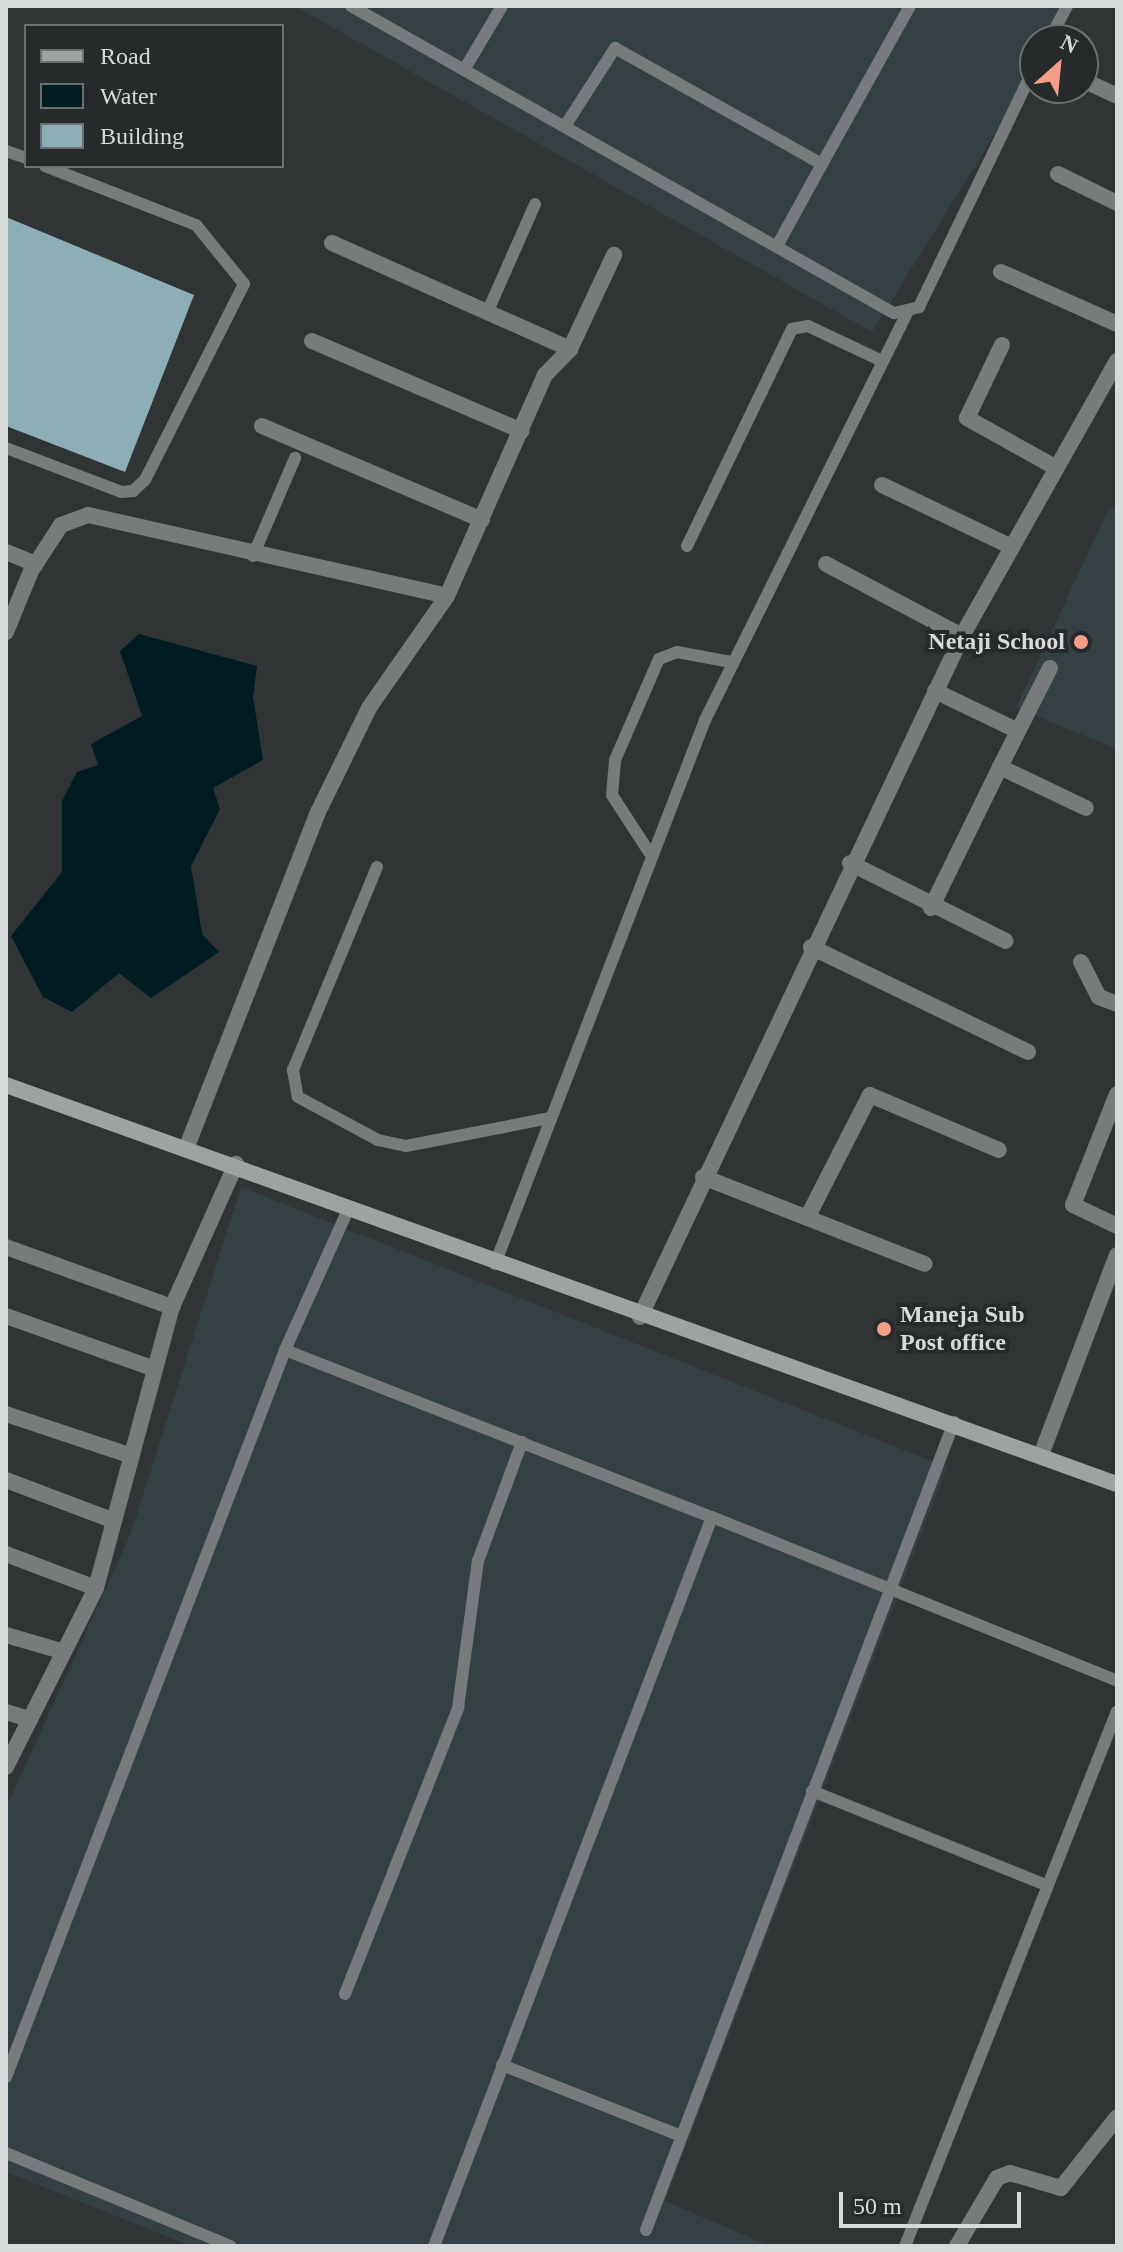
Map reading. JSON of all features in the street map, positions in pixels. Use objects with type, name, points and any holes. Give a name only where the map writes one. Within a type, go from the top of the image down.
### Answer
[{"type":"street","points":[[1058,174],[1117,203]]},
{"type":"street","points":[[332,243],[570,349]]},
{"type":"street","points":[[186,1148],[318,812],[369,708],[447,596],[545,375],[570,349],[614,255]]},
{"type":"street","points":[[1001,272],[1117,324]]},
{"type":"street","points":[[312,341],[522,431]]},
{"type":"street","points":[[1002,345],[967,418],[1053,466]]},
{"type":"street","points":[[640,1317],[850,863],[962,636],[1053,466],[1117,361]]},
{"type":"street","points":[[262,426],[482,520]]},
{"type":"street","points":[[882,485],[1010,546]]},
{"type":"street","points":[[6,632],[36,564],[61,525],[88,515],[253,556],[447,596]]},
{"type":"street","points":[[6,552],[36,564]]},
{"type":"street","points":[[826,564],[962,636]]},
{"type":"street","points":[[931,908],[1050,668]]},
{"type":"street","points":[[935,691],[1018,731]]},
{"type":"street","points":[[1000,767],[1086,808]]},
{"type":"street","points":[[850,863],[931,908],[1006,941]]},
{"type":"street","points":[[811,947],[1028,1052]]},
{"type":"street","points":[[1081,962],[1099,997],[1117,1004]]},
{"type":"street","points":[[8,1090],[236,1164],[348,1210],[640,1317],[954,1422],[1117,1484]]},
{"type":"street","points":[[1117,1094],[1073,1205],[1117,1226]]},
{"type":"street","points":[[807,1218],[870,1095],[999,1150]]},
{"type":"street","points":[[6,1767],[26,1718],[96,1588],[129,1455],[172,1307],[236,1164]]},
{"type":"street","points":[[703,1177],[925,1264]]},
{"type":"street","points":[[6,1247],[172,1307]]},
{"type":"street","points":[[1041,1455],[1117,1255]]},
{"type":"street","points":[[6,1316],[155,1369]]},
{"type":"street","points":[[6,1414],[129,1455]]},
{"type":"street","points":[[6,1480],[112,1520]]},
{"type":"street","points":[[6,1554],[96,1588]]},
{"type":"street","points":[[6,1635],[61,1651]]},
{"type":"street","points":[[6,1712],[26,1718]]},
{"type":"street","points":[[957,2246],[997,2178],[1010,2173],[1061,2188],[1117,2117]]},
{"type":"lane","points":[[351,6],[894,313],[907,313],[919,307],[1019,99]]},
{"type":"lane","points":[[464,70],[502,6]]},
{"type":"lane","points":[[777,246],[910,6]]},
{"type":"lane","points":[[1057,24],[1067,6]]},
{"type":"lane","points":[[565,126],[615,48],[822,164]]},
{"type":"lane","points":[[6,448],[122,492],[133,491],[145,480],[244,284],[196,225],[50,168]]},
{"type":"lane","points":[[487,313],[535,204]]},
{"type":"lane","points":[[495,1264],[649,852],[731,662],[907,313]]},
{"type":"lane","points":[[687,546],[792,329],[808,326],[882,361]]},
{"type":"lane","points":[[253,556],[295,458]]},
{"type":"lane","points":[[649,852],[612,795],[615,760],[659,659],[677,652],[731,662]]},
{"type":"lane","points":[[377,867],[293,1070],[298,1097],[378,1140],[406,1146],[550,1118]]},
{"type":"lane","points":[[6,2077],[285,1350],[348,1210]]},
{"type":"lane","points":[[285,1350],[712,1517],[1117,1681]]},
{"type":"lane","points":[[646,2230],[954,1422]]},
{"type":"lane","points":[[345,1994],[458,1708],[478,1561],[522,1442]]},
{"type":"lane","points":[[434,2246],[712,1517]]},
{"type":"lane","points":[[905,2246],[1117,1711]]},
{"type":"lane","points":[[812,1791],[1048,1886]]},
{"type":"lane","points":[[502,2065],[681,2136]]},
{"type":"lane","points":[[6,2153],[230,2246]]},
{"type":"shaded area","points":[[295,6],[1075,6],[1063,24],[1019,24],[1019,96],[872,332]]},
{"type":"shaded area","name":"Netaji School","points":[[1109,508],[1117,512],[1117,749],[1016,708]]},
{"type":"shaded area","points":[[241,1187],[947,1467],[665,2201],[770,2246],[191,2246],[6,2172],[6,1808],[131,1533]]},
{"type":"water","points":[[139,634],[257,666],[253,697],[263,760],[213,788],[220,809],[191,866],[202,934],[219,952],[151,998],[119,973],[72,1012],[43,997],[11,936],[62,872],[62,801],[77,772],[98,765],[91,744],[142,716],[120,651]]},
{"type":"building","points":[[6,217],[194,295],[125,472],[6,426]]},
{"type":"place","name":"Netaji School","points":[[1081,642]]},
{"type":"place","name":"Maneja Sub Post office","points":[[884,1329]]}]
